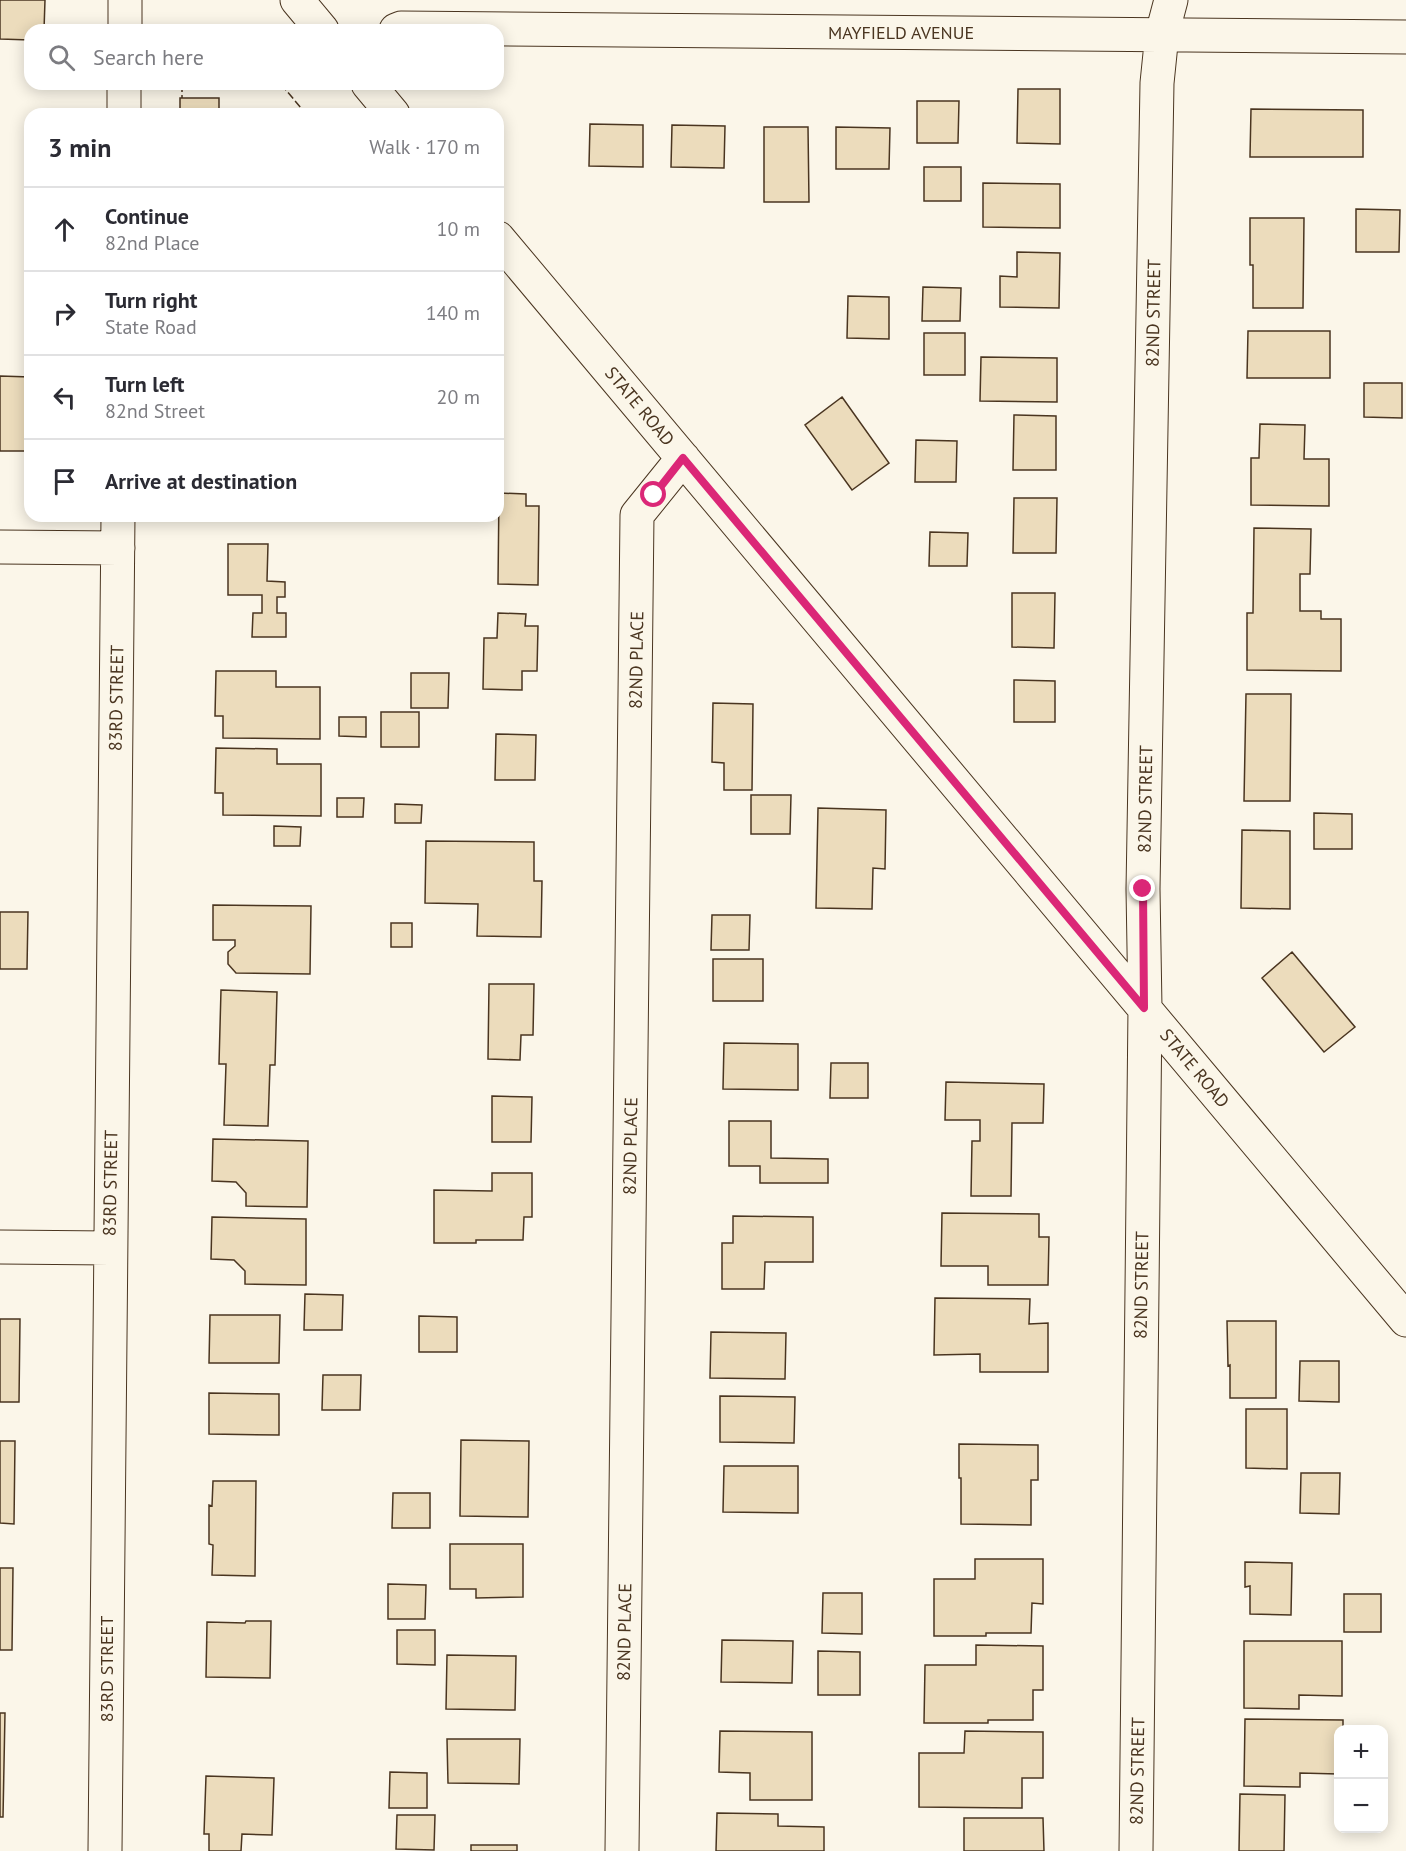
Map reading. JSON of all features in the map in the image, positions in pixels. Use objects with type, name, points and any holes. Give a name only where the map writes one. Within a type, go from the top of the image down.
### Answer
[{"type":"street","points":[[125,0],[125,24]]},
{"type":"street","points":[[297,0],[317,24]]},
{"type":"street","name":"82ND STREET","points":[[1136,1851],[1144,1008],[1143,889],[1156,95],[1162,34],[1171,0]]},
{"type":"street","name":"MAYFIELD AVENUE","points":[[504,29],[1406,37]]},
{"type":"street","points":[[124,90],[124,108]]},
{"type":"street","points":[[373,90],[388,108]]},
{"type":"street","name":"STATE ROAD","points":[[504,245],[1406,1320]]},
{"type":"street","name":"82ND PLACE","points":[[622,1851],[637,515],[683,458]]},
{"type":"street","name":"83RD STREET","points":[[105,1851],[118,522]]},
{"type":"street","points":[[0,547],[118,548]]},
{"type":"street","points":[[0,1247],[110,1248]]},
{"type":"building","points":[[0,0],[45,0],[44,24],[24,24],[24,40],[0,39]]},
{"type":"building","points":[[1018,89],[1060,89],[1060,144],[1017,143]]},
{"type":"building","points":[[180,98],[219,98],[219,108],[180,108]]},
{"type":"building","points":[[917,101],[959,101],[958,143],[917,143]]},
{"type":"building","points":[[1251,109],[1363,110],[1363,157],[1250,157]]},
{"type":"building","points":[[590,124],[643,125],[643,167],[589,166]]},
{"type":"building","points":[[672,125],[725,126],[724,168],[671,167]]},
{"type":"building","points":[[764,127],[808,127],[809,202],[764,202]]},
{"type":"building","points":[[836,127],[890,128],[889,169],[836,169]]},
{"type":"building","points":[[924,167],[961,167],[961,201],[924,201]]},
{"type":"building","points":[[983,183],[1060,184],[1060,228],[983,227]]},
{"type":"building","points":[[1356,209],[1400,210],[1399,252],[1356,252]]},
{"type":"building","points":[[1250,218],[1304,218],[1303,308],[1253,308]]},
{"type":"building","points":[[1017,252],[1060,253],[1059,308],[1000,307],[1000,276],[1017,277]]},
{"type":"building","points":[[923,287],[961,288],[960,321],[922,321]]},
{"type":"building","points":[[848,296],[889,297],[889,339],[847,338]]},
{"type":"building","points":[[1248,331],[1330,331],[1330,378],[1247,378]]},
{"type":"building","points":[[924,333],[965,333],[965,375],[924,375]]},
{"type":"building","points":[[981,357],[1057,358],[1057,402],[980,401]]},
{"type":"building","points":[[0,376],[24,377],[24,451],[0,451]]},
{"type":"building","points":[[1364,383],[1402,383],[1402,418],[1364,417]]},
{"type":"building","points":[[842,397],[889,463],[852,490],[805,425]]},
{"type":"building","points":[[1014,415],[1056,416],[1056,470],[1013,470]]},
{"type":"building","points":[[1260,424],[1305,425],[1304,459],[1329,459],[1329,506],[1251,505],[1251,458],[1259,458]]},
{"type":"building","points":[[916,440],[957,441],[956,482],[915,482]]},
{"type":"building","points":[[504,493],[526,494],[526,506],[539,506],[538,585],[498,584],[499,522],[504,522]]},
{"type":"building","points":[[1014,498],[1057,498],[1056,553],[1013,553]]},
{"type":"building","points":[[1254,528],[1311,529],[1310,574],[1300,574],[1300,611],[1321,611],[1321,619],[1341,619],[1341,671],[1247,670],[1247,613],[1253,613]]},
{"type":"building","points":[[930,532],[968,533],[967,566],[929,566]]},
{"type":"building","points":[[228,544],[268,544],[267,581],[285,582],[285,597],[277,597],[277,613],[286,613],[286,637],[252,637],[253,613],[262,613],[262,595],[228,595]]},
{"type":"building","points":[[1012,593],[1055,593],[1054,648],[1012,647]]},
{"type":"building","points":[[498,613],[526,614],[525,626],[538,626],[537,671],[522,671],[522,690],[483,689],[484,638],[497,638]]},
{"type":"building","points":[[216,671],[276,671],[276,687],[320,687],[320,739],[223,738],[223,716],[215,716]]},
{"type":"building","points":[[411,673],[449,673],[448,708],[411,708]]},
{"type":"building","points":[[1014,680],[1055,681],[1055,722],[1014,722]]},
{"type":"building","points":[[1246,694],[1291,694],[1290,801],[1244,801]]},
{"type":"building","points":[[713,703],[753,704],[752,790],[724,790],[724,763],[712,762]]},
{"type":"building","points":[[381,712],[419,712],[419,747],[381,747]]},
{"type":"building","points":[[339,717],[366,717],[366,737],[339,736]]},
{"type":"building","points":[[496,734],[536,735],[535,780],[495,780]]},
{"type":"building","points":[[216,748],[277,749],[277,764],[321,764],[321,816],[223,815],[223,793],[215,793]]},
{"type":"building","points":[[751,795],[791,795],[790,834],[751,834]]},
{"type":"building","points":[[337,798],[364,798],[363,817],[337,817]]},
{"type":"building","points":[[395,804],[422,805],[421,823],[395,823]]},
{"type":"building","points":[[818,808],[886,810],[885,869],[873,868],[872,909],[816,908]]},
{"type":"building","points":[[1314,813],[1352,814],[1352,849],[1314,849]]},
{"type":"building","points":[[274,826],[301,827],[300,846],[274,846]]},
{"type":"building","points":[[1242,830],[1290,831],[1290,909],[1241,908]]},
{"type":"building","points":[[426,841],[534,842],[534,881],[542,881],[541,937],[477,936],[478,904],[425,903]]},
{"type":"building","points":[[213,905],[311,906],[310,974],[236,973],[228,964],[228,952],[235,946],[235,940],[213,940]]},
{"type":"building","points":[[0,912],[28,912],[27,969],[0,969]]},
{"type":"building","points":[[712,915],[750,915],[749,950],[711,950]]},
{"type":"building","points":[[391,923],[412,923],[412,947],[391,947]]},
{"type":"building","points":[[1292,952],[1355,1027],[1324,1052],[1262,978]]},
{"type":"building","points":[[713,959],[763,959],[763,1001],[713,1001]]},
{"type":"building","points":[[489,984],[534,984],[533,1035],[521,1035],[520,1060],[488,1059]]},
{"type":"building","points":[[221,990],[277,992],[275,1065],[270,1065],[268,1126],[224,1125],[226,1064],[219,1064]]},
{"type":"building","points":[[724,1043],[798,1044],[798,1090],[723,1089]]},
{"type":"building","points":[[831,1063],[868,1063],[868,1098],[830,1098]]},
{"type":"building","points":[[946,1082],[1044,1084],[1043,1123],[1012,1123],[1011,1196],[971,1196],[972,1141],[980,1141],[980,1120],[945,1120]]},
{"type":"building","points":[[492,1096],[532,1097],[531,1142],[492,1142]]},
{"type":"building","points":[[729,1121],[771,1121],[771,1158],[828,1159],[828,1183],[760,1183],[760,1166],[729,1166]]},
{"type":"building","points":[[213,1139],[308,1141],[307,1207],[246,1206],[246,1193],[236,1182],[212,1181]]},
{"type":"building","points":[[492,1173],[532,1173],[532,1217],[524,1217],[523,1240],[434,1243],[434,1190],[492,1191]]},
{"type":"building","points":[[942,1213],[1039,1214],[1039,1237],[1049,1237],[1048,1285],[988,1285],[988,1266],[941,1266]]},
{"type":"building","points":[[733,1216],[813,1217],[813,1262],[765,1262],[764,1289],[722,1289],[722,1243],[733,1243]]},
{"type":"building","points":[[212,1217],[306,1219],[306,1285],[245,1284],[245,1271],[234,1260],[211,1259]]},
{"type":"building","points":[[305,1294],[343,1295],[342,1330],[304,1330]]},
{"type":"building","points":[[935,1298],[1030,1299],[1029,1324],[1048,1323],[1048,1372],[980,1372],[980,1354],[934,1355]]},
{"type":"building","points":[[210,1315],[280,1315],[279,1363],[209,1363]]},
{"type":"building","points":[[419,1316],[457,1317],[457,1352],[419,1352]]},
{"type":"building","points":[[0,1319],[20,1319],[19,1402],[0,1402]]},
{"type":"building","points":[[1227,1321],[1276,1321],[1276,1398],[1230,1398]]},
{"type":"building","points":[[711,1332],[786,1333],[785,1379],[710,1378]]},
{"type":"building","points":[[1300,1361],[1339,1361],[1339,1402],[1299,1401]]},
{"type":"building","points":[[323,1375],[361,1375],[360,1410],[322,1410]]},
{"type":"building","points":[[209,1393],[279,1394],[279,1435],[209,1434]]},
{"type":"building","points":[[720,1396],[795,1397],[794,1443],[720,1442]]},
{"type":"building","points":[[1246,1409],[1287,1409],[1287,1469],[1246,1468]]},
{"type":"building","points":[[461,1440],[529,1441],[528,1517],[460,1516]]},
{"type":"building","points":[[0,1441],[15,1441],[14,1524],[0,1523]]},
{"type":"building","points":[[959,1444],[1038,1445],[1038,1480],[1031,1480],[1031,1525],[961,1524]]},
{"type":"building","points":[[724,1466],[798,1466],[798,1513],[723,1512]]},
{"type":"building","points":[[1301,1473],[1340,1473],[1339,1514],[1300,1513]]},
{"type":"building","points":[[213,1481],[256,1481],[255,1576],[212,1575],[213,1545],[209,1544],[209,1505],[212,1506]]},
{"type":"building","points":[[393,1493],[430,1493],[430,1528],[392,1528]]},
{"type":"building","points":[[450,1544],[523,1544],[523,1597],[476,1598],[476,1589],[450,1589]]},
{"type":"building","points":[[975,1559],[1043,1559],[1043,1604],[1032,1603],[1031,1633],[934,1636],[934,1579],[975,1579]]},
{"type":"building","points":[[1245,1562],[1292,1563],[1291,1615],[1250,1614],[1250,1586],[1245,1587]]},
{"type":"building","points":[[0,1568],[13,1568],[12,1650],[0,1650]]},
{"type":"building","points":[[388,1584],[426,1585],[425,1619],[388,1619]]},
{"type":"building","points":[[823,1593],[862,1593],[862,1634],[822,1633]]},
{"type":"building","points":[[1344,1594],[1381,1594],[1381,1632],[1344,1632]]},
{"type":"building","points":[[246,1621],[271,1621],[270,1678],[206,1677],[207,1622],[245,1623]]},
{"type":"building","points":[[397,1630],[435,1630],[435,1665],[397,1664]]},
{"type":"building","points":[[722,1640],[793,1641],[792,1683],[721,1682]]},
{"type":"building","points":[[1244,1641],[1342,1641],[1342,1696],[1299,1695],[1299,1709],[1244,1708]]},
{"type":"building","points":[[976,1645],[1043,1646],[1043,1690],[1033,1690],[1033,1720],[924,1723],[925,1665],[976,1665]]},
{"type":"building","points":[[818,1651],[860,1652],[860,1695],[818,1695]]},
{"type":"building","points":[[447,1655],[516,1656],[515,1710],[446,1709]]},
{"type":"building","points":[[0,1713],[5,1713],[3,1817],[0,1817]]},
{"type":"building","points":[[1245,1719],[1343,1720],[1343,1725],[1334,1725],[1334,1774],[1300,1773],[1300,1787],[1244,1786]]},
{"type":"building","points":[[720,1731],[812,1732],[812,1800],[750,1800],[750,1773],[719,1772]]},
{"type":"building","points":[[965,1731],[1043,1732],[1043,1778],[1022,1778],[1022,1808],[919,1807],[919,1753],[964,1753]]},
{"type":"building","points":[[447,1739],[520,1739],[519,1784],[448,1783]]},
{"type":"building","points":[[390,1772],[427,1773],[427,1808],[389,1808]]},
{"type":"building","points":[[206,1776],[274,1778],[272,1835],[242,1834],[241,1851],[209,1851],[209,1834],[204,1834]]},
{"type":"building","points":[[1240,1794],[1285,1795],[1284,1851],[1239,1851]]},
{"type":"building","points":[[717,1813],[778,1814],[778,1826],[824,1827],[824,1851],[716,1851]]},
{"type":"building","points":[[397,1815],[435,1815],[434,1850],[396,1849]]},
{"type":"building","points":[[964,1818],[1043,1818],[1044,1851],[964,1851]]},
{"type":"building","points":[[471,1845],[517,1845],[517,1851],[471,1851]]},
{"type":"fence","points":[[182,90],[182,98]]},
{"type":"fence","points":[[286,90],[301,108]]},
{"type":"route","points":[[654,495],[683,458],[1144,1008],[1143,889]]}]
